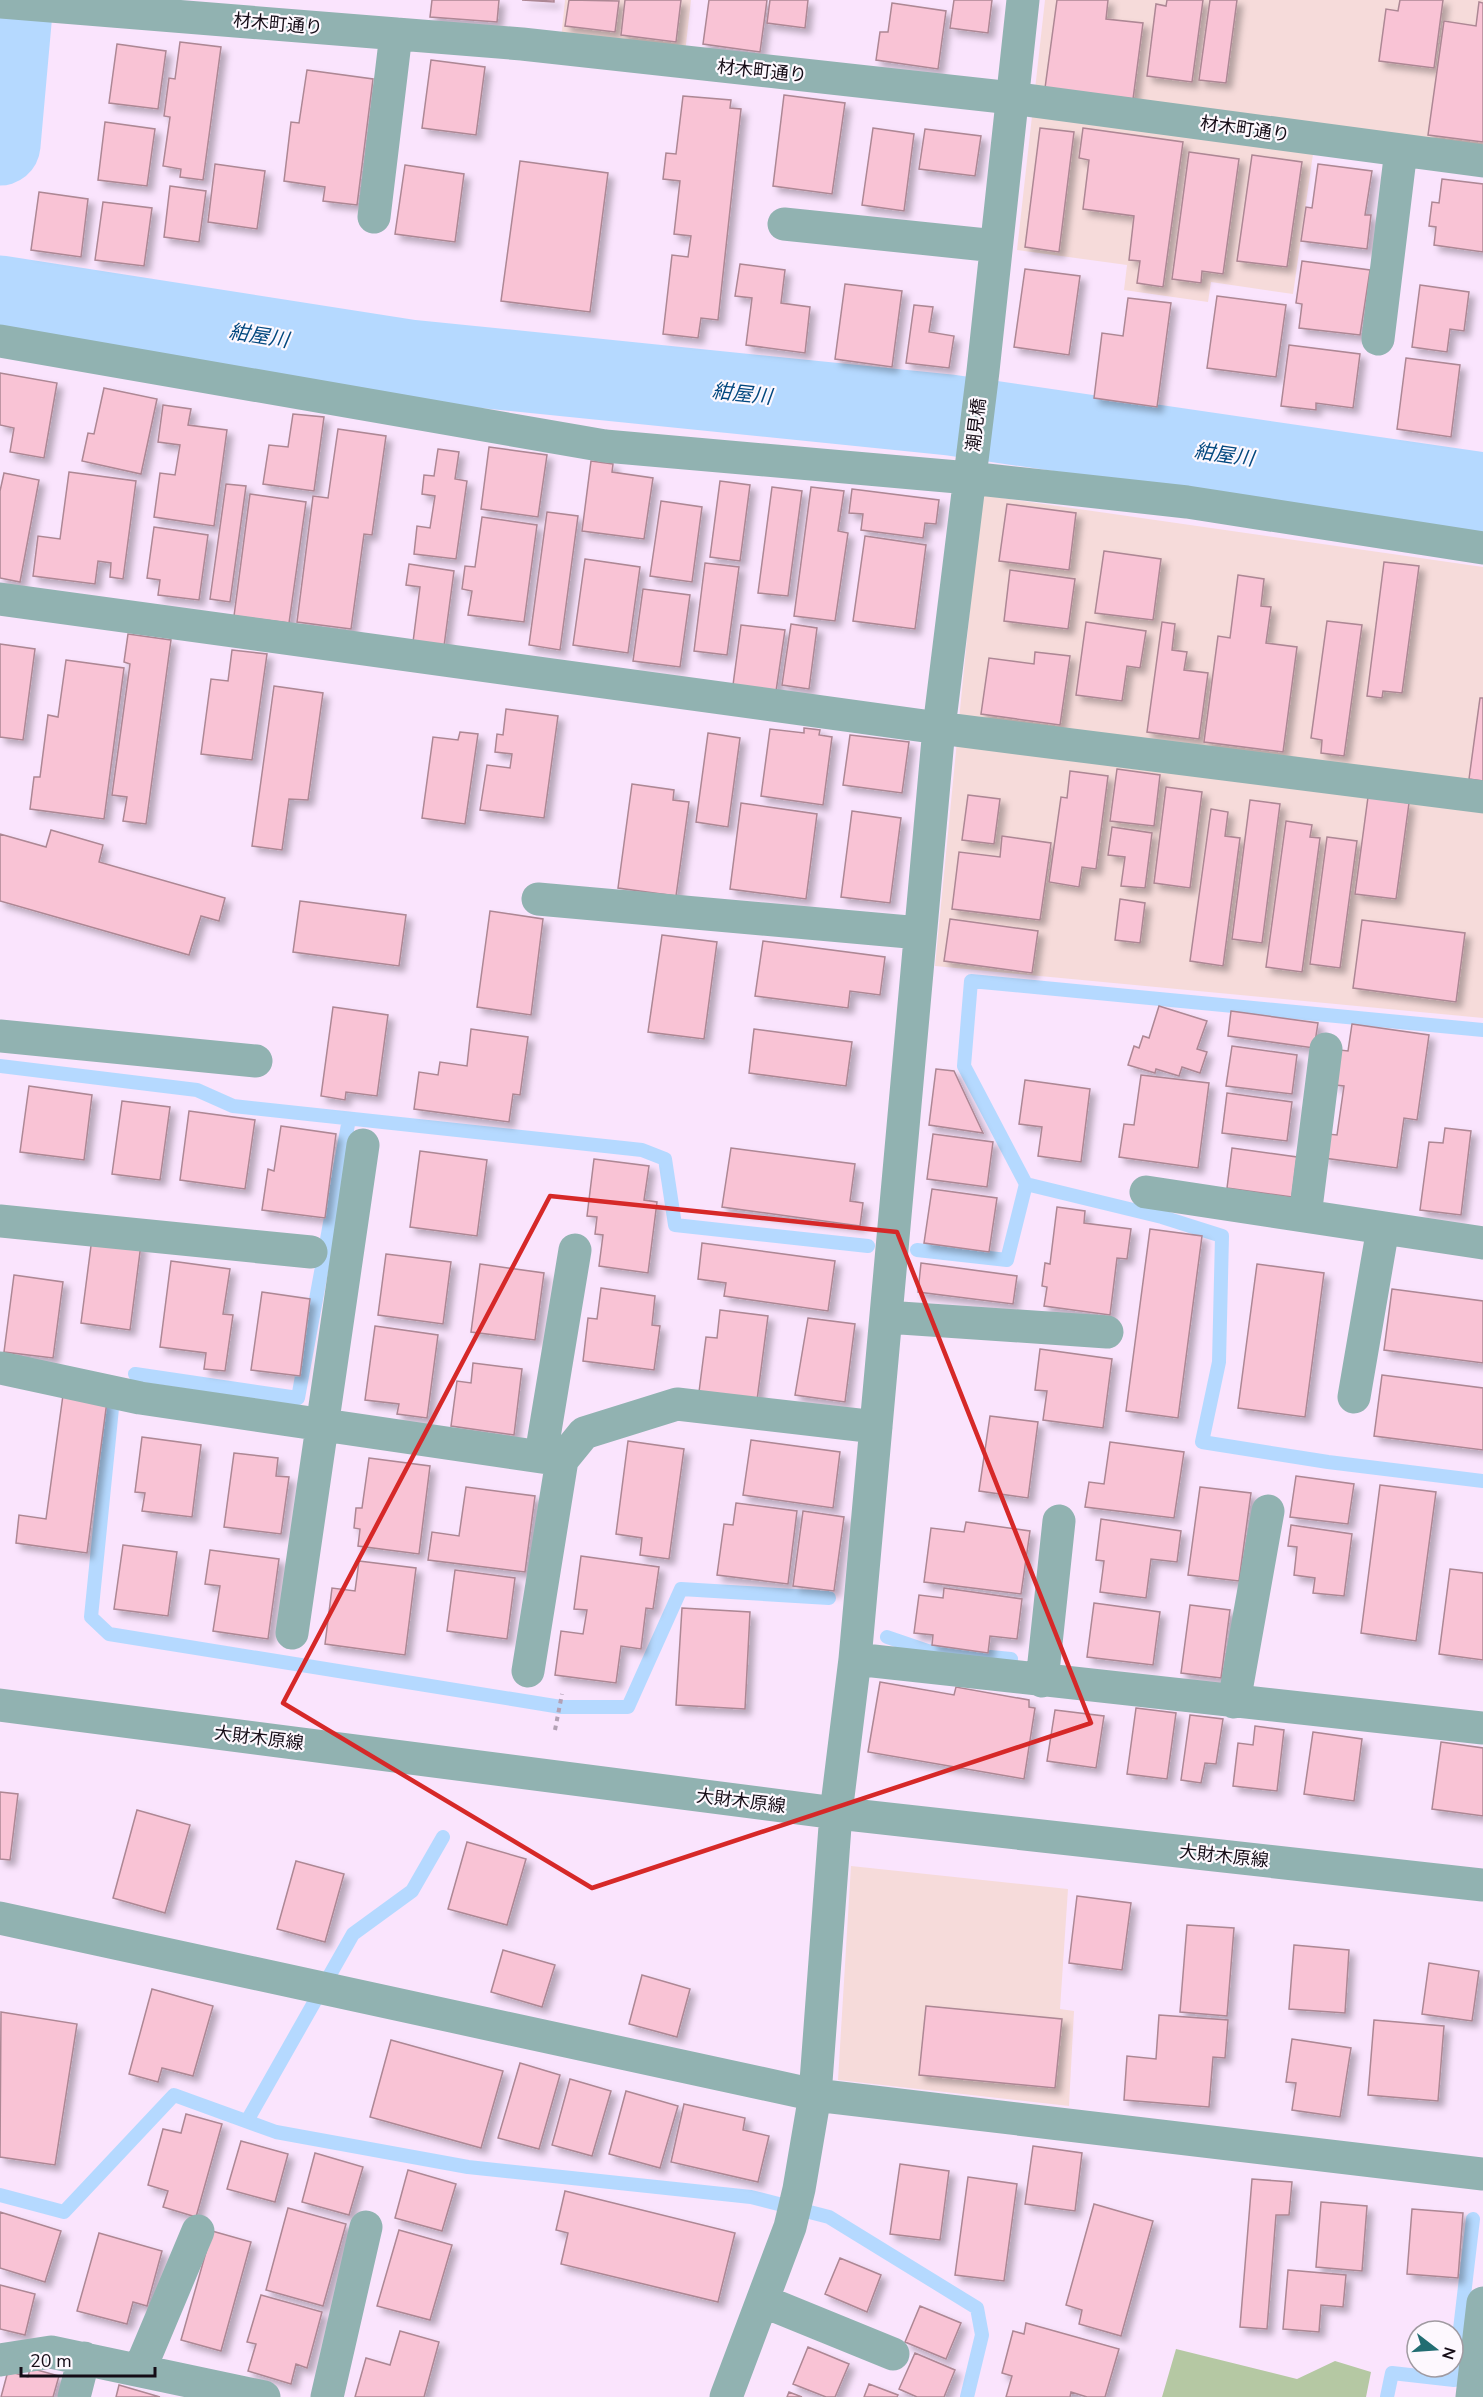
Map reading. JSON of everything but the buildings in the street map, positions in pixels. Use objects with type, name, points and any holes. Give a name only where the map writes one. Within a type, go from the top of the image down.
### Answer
[{"type":"street","name":"潮見橋","points":[[726,2397],[790,2227],[815,2095],[836,1813],[855,1659],[939,728],[983,371],[1023,0]]},
{"type":"street","name":"材木町通り","points":[[0,2],[513,43],[1012,98],[1483,161]]},
{"type":"street","points":[[374,217],[396,34]]},
{"type":"street","points":[[1378,339],[1401,150]]},
{"type":"street","points":[[784,224],[996,246]]},
{"type":"street","points":[[0,341],[605,446],[969,478],[1187,502],[1483,548]]},
{"type":"street","points":[[0,599],[939,728],[1483,797]]},
{"type":"street","points":[[538,899],[920,933]]},
{"type":"street","points":[[0,1036],[256,1061]]},
{"type":"street","points":[[1305,1216],[1326,1049]]},
{"type":"street","points":[[292,1633],[363,1146]]},
{"type":"street","points":[[1146,1192],[1483,1243]]},
{"type":"street","points":[[0,1221],[311,1252]]},
{"type":"street","points":[[1354,1397],[1383,1228]]},
{"type":"street","points":[[528,1671],[575,1250]]},
{"type":"street","points":[[886,1317],[1107,1332]]},
{"type":"street","points":[[0,1368],[140,1398],[551,1458],[584,1433],[677,1404],[876,1427]]},
{"type":"street","points":[[1234,1702],[1268,1511]]},
{"type":"street","points":[[1042,1681],[1059,1521]]},
{"type":"street","points":[[855,1659],[1483,1728]]},
{"type":"street","name":"大財木原線","points":[[0,1705],[836,1813],[1483,1885]]},
{"type":"street","points":[[0,1918],[815,2095],[1483,2174]]},
{"type":"street","points":[[327,2397],[366,2227]]},
{"type":"street","points":[[140,2369],[198,2231]]},
{"type":"street","points":[[763,2301],[893,2354]]},
{"type":"street","points":[[1472,2397],[1483,2303]]},
{"type":"street","points":[[0,2360],[51,2352],[264,2397]]},
{"type":"street","points":[[74,2397],[84,2358]]},
{"type":"path","points":[[555,1730],[563,1687]]},
{"type":"highlighted area","points":[[550,1196],[897,1232],[1091,1723],[592,1888],[283,1703]]},
{"type":"shaded area","points":[[565,0],[691,0],[685,53],[561,39]]},
{"type":"shaded area","points":[[1045,0],[1483,0],[1483,150],[1317,126],[1293,294],[1211,282],[1208,302],[1124,290],[1127,265],[1017,250]]},
{"type":"shaded area","points":[[981,495],[1483,567],[1483,1018],[935,966]]},
{"type":"shaded area","points":[[851,1866],[1068,1889],[1060,2009],[1074,2011],[1069,2106],[838,2080]]},
{"type":"green space","points":[[1176,2349],[1297,2379],[1335,2361],[1371,2372],[1366,2397],[1162,2397]]},
{"type":"waterway","points":[[0,145],[13,0]]},
{"type":"waterway","name":"紺屋川","points":[[0,296],[409,360],[950,415],[1483,493]]},
{"type":"waterway","points":[[917,1250],[1007,1260],[1026,1184],[964,1066],[971,981],[1483,1030]]},
{"type":"waterway","points":[[0,1066],[197,1090],[233,1106],[642,1150],[665,1159],[675,1225],[868,1246]]},
{"type":"waterway","points":[[135,1374],[298,1398],[349,1119]]},
{"type":"waterway","points":[[1026,1184],[1162,1217],[1222,1236],[1219,1362],[1202,1442],[1328,1462],[1483,1481]]},
{"type":"waterway","points":[[112,1408],[91,1617],[109,1634],[561,1707],[628,1707],[681,1589],[829,1598]]},
{"type":"waterway","points":[[887,1637],[928,1651],[1011,1659]]},
{"type":"waterway","points":[[247,2121],[353,1934],[412,1891],[443,1837]]},
{"type":"waterway","points":[[0,2195],[64,2212],[174,2095],[276,2132],[468,2167],[751,2197],[829,2217],[977,2308],[982,2335],[967,2397]]},
{"type":"waterway","points":[[1387,2397],[1392,2373],[1454,2380],[1473,2219]]}]
